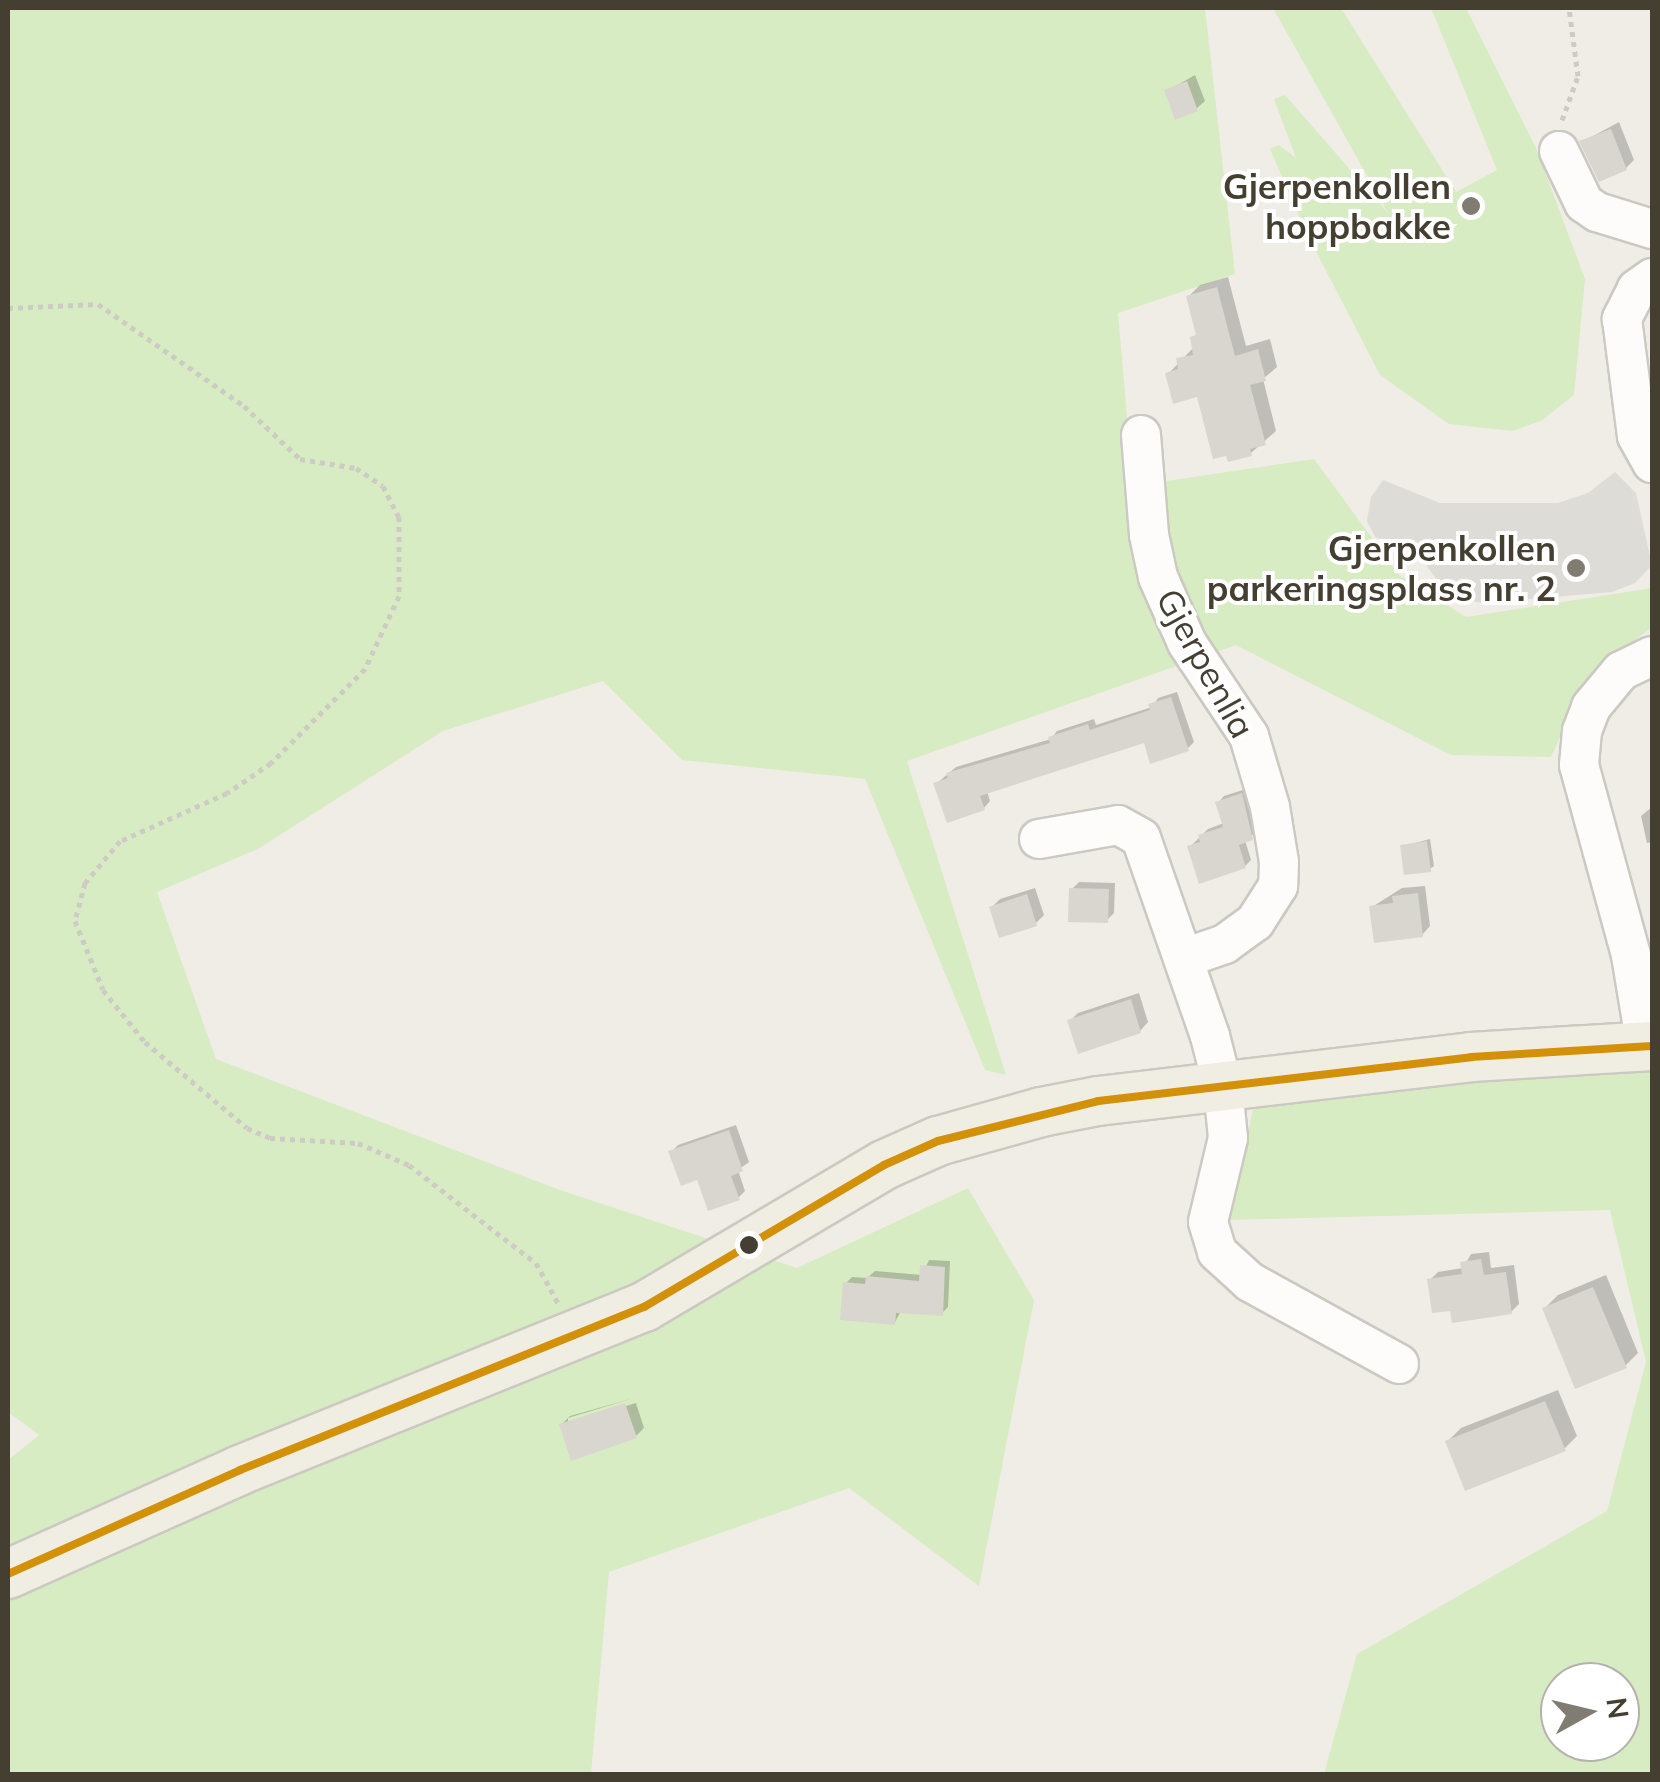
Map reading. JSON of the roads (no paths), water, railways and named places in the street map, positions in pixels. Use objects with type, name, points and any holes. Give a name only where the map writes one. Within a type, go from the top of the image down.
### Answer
[{"type":"main road","points":[[8,1574],[240,1470],[575,1337],[694,1280],[884,1165],[938,1141],[1041,1112],[1222,1086],[1472,1057],[1649,1046]]},
{"type":"street","points":[[1558,151],[1584,204],[1597,212],[1652,229]]},
{"type":"street","points":[[1652,278],[1637,290],[1622,319],[1637,436],[1652,463]]},
{"type":"street","name":"Gjerpenlia","points":[[1141,436],[1149,535],[1158,577],[1187,643],[1249,736],[1270,807],[1279,862],[1278,886],[1254,922],[1226,944],[1184,958]]},
{"type":"street","points":[[1649,1046],[1631,955],[1579,765],[1582,731],[1591,707],[1621,671],[1652,656]]},
{"type":"street","points":[[1039,839],[1100,825],[1136,832],[1151,861],[1222,1086],[1228,1138],[1208,1222],[1218,1252],[1250,1282],[1399,1364]]},
{"type":"place","name":"Gjerpenkollen hoppbakke","points":[[1471,206]]},
{"type":"place","name":"Gjerpenkollen parkeringsplass nr. 2","points":[[1576,568]]}]
